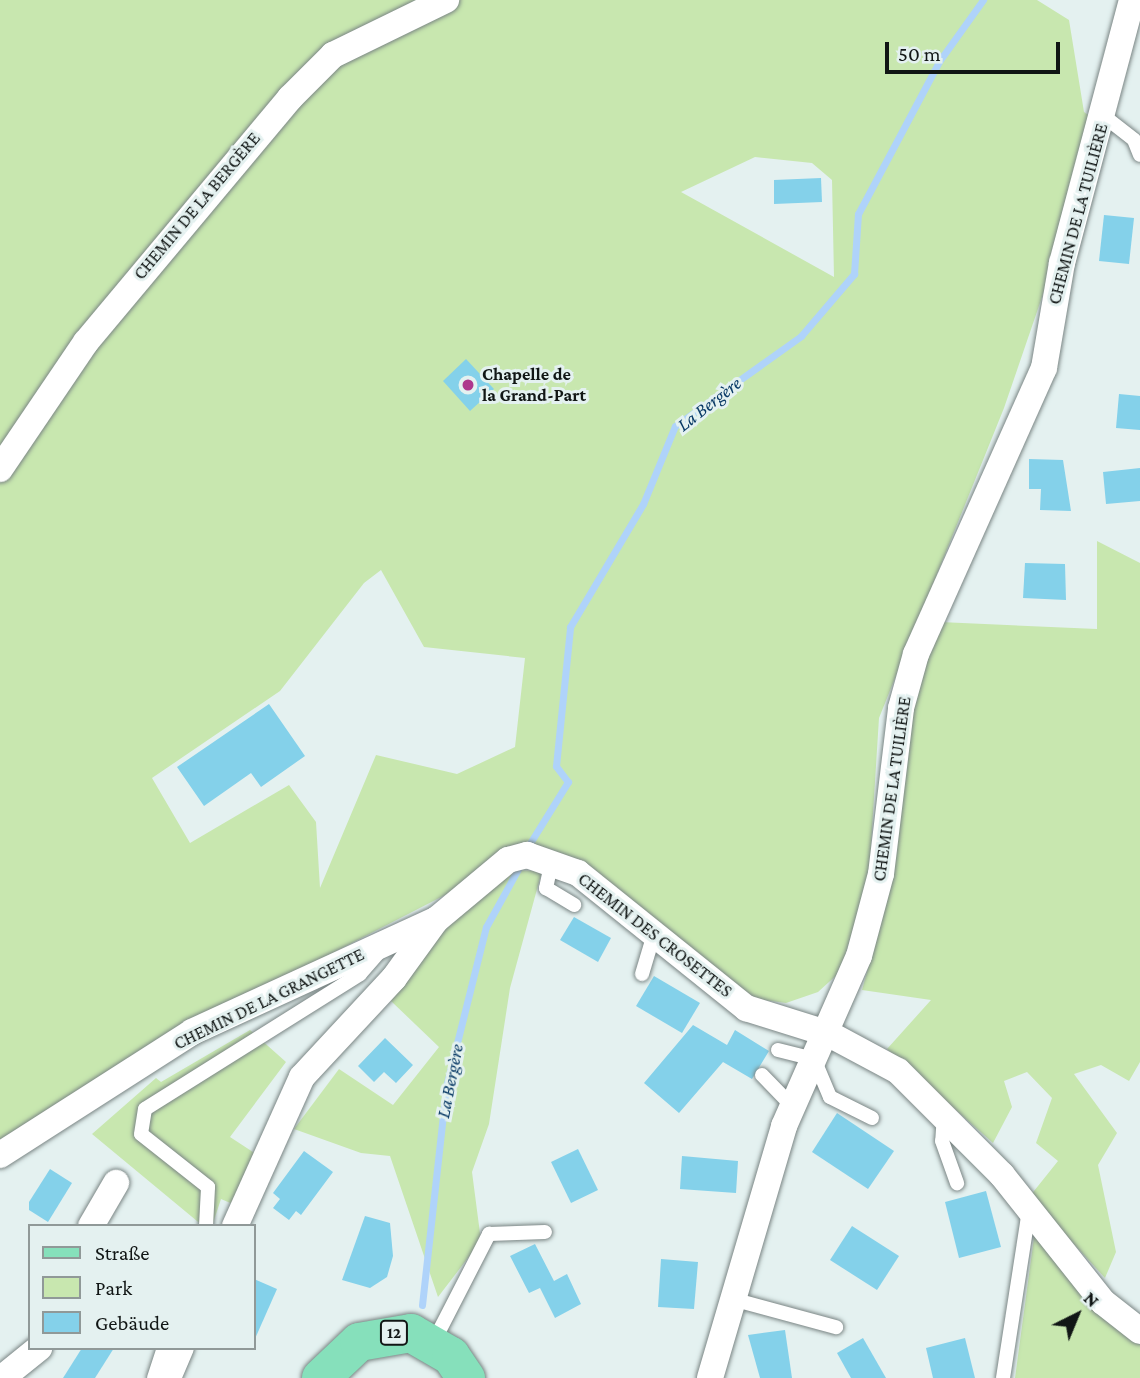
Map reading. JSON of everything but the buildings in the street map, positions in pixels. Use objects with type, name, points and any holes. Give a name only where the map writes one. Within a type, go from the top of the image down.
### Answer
[{"type":"main road","name":"12","points":[[321,1378],[341,1354],[370,1337],[411,1333],[433,1343],[466,1378]]},
{"type":"street","name":"CHEMIN DE LA BERGÈRE","points":[[0,469],[86,342],[290,97],[333,55],[446,0]]},
{"type":"street","name":"CHEMIN DE LA TUILIÈRE","points":[[710,1378],[792,1107],[829,1034],[881,874],[901,708],[916,654],[1044,368],[1062,263],[1105,117],[1132,0]]},
{"type":"street","name":"CHEMIN DES CROSETTES","points":[[236,1224],[290,1094],[394,978],[436,920],[508,860],[527,855],[552,860],[578,873],[746,1008],[829,1034],[898,1071],[944,1111],[1029,1209],[1103,1302],[1140,1331]]},
{"type":"street","name":"CHEMIN DE LA GRANGETTE","points":[[0,1155],[192,1032],[436,920]]},
{"type":"street","points":[[91,1224],[116,1183]]},
{"type":"street","points":[[2,1378],[37,1350]]},
{"type":"street","points":[[168,1378],[180,1350]]},
{"type":"lane","points":[[1105,117],[1134,140],[1140,155]]},
{"type":"lane","points":[[552,860],[546,888],[575,905]]},
{"type":"lane","points":[[642,974],[654,933]]},
{"type":"lane","points":[[206,1224],[208,1187],[141,1134],[145,1109],[360,974],[388,941]]},
{"type":"lane","points":[[778,1050],[814,1059],[830,1097],[872,1118]]},
{"type":"lane","points":[[762,1075],[792,1107]]},
{"type":"lane","points":[[944,1111],[942,1141],[957,1183]]},
{"type":"lane","points":[[1003,1378],[1029,1209]]},
{"type":"lane","points":[[433,1343],[489,1234],[545,1233]]},
{"type":"lane","points":[[732,1299],[836,1327]]},
{"type":"lane","points":[[153,1378],[163,1350]]},
{"type":"green space","points":[[0,0],[1037,0],[1069,20],[1084,112],[1091,117],[1053,265],[1004,408],[879,718],[869,877],[840,972],[818,992],[786,1003],[750,998],[534,849],[193,1025],[0,1144]],"holes":[[[755,157],[812,163],[832,180],[834,277],[681,192]],[[381,570],[424,647],[525,658],[515,747],[457,774],[376,755],[320,888],[316,822],[289,785],[190,843],[152,778],[280,691],[364,583]]]},
{"type":"green space","points":[[1097,541],[1140,563],[1140,1062],[1129,1081],[1101,1065],[1074,1074],[1117,1133],[1098,1165],[1116,1252],[1105,1278],[1030,1196],[1058,1161],[1036,1143],[1052,1098],[1027,1072],[1004,1081],[1012,1107],[993,1143],[887,1049],[931,1000],[862,990],[888,896],[917,678],[940,622],[1097,629]]},
{"type":"green space","points":[[513,870],[542,871],[510,988],[489,1124],[472,1172],[481,1241],[438,1297],[390,1156],[361,1153],[294,1129],[339,1069],[393,1105],[439,1047],[391,1001],[443,928]]},
{"type":"green space","points":[[250,1030],[286,1062],[230,1137],[256,1154],[235,1205],[221,1199],[213,1224],[201,1224],[92,1134],[156,1078],[161,1082]]},
{"type":"green space","points":[[1035,1230],[1089,1304],[1140,1341],[1140,1378],[1015,1378]]},
{"type":"waterway","name":"La Bergère","points":[[527,848],[568,782],[556,766],[570,627],[643,504],[675,426],[801,336],[854,274],[858,214],[940,60],[983,0]]},
{"type":"waterway","name":"La Bergère","points":[[422,1305],[446,1087],[486,927],[518,869]]},
{"type":"place","name":"Chapelle de la Grand-Part","points":[[468,385]]}]
